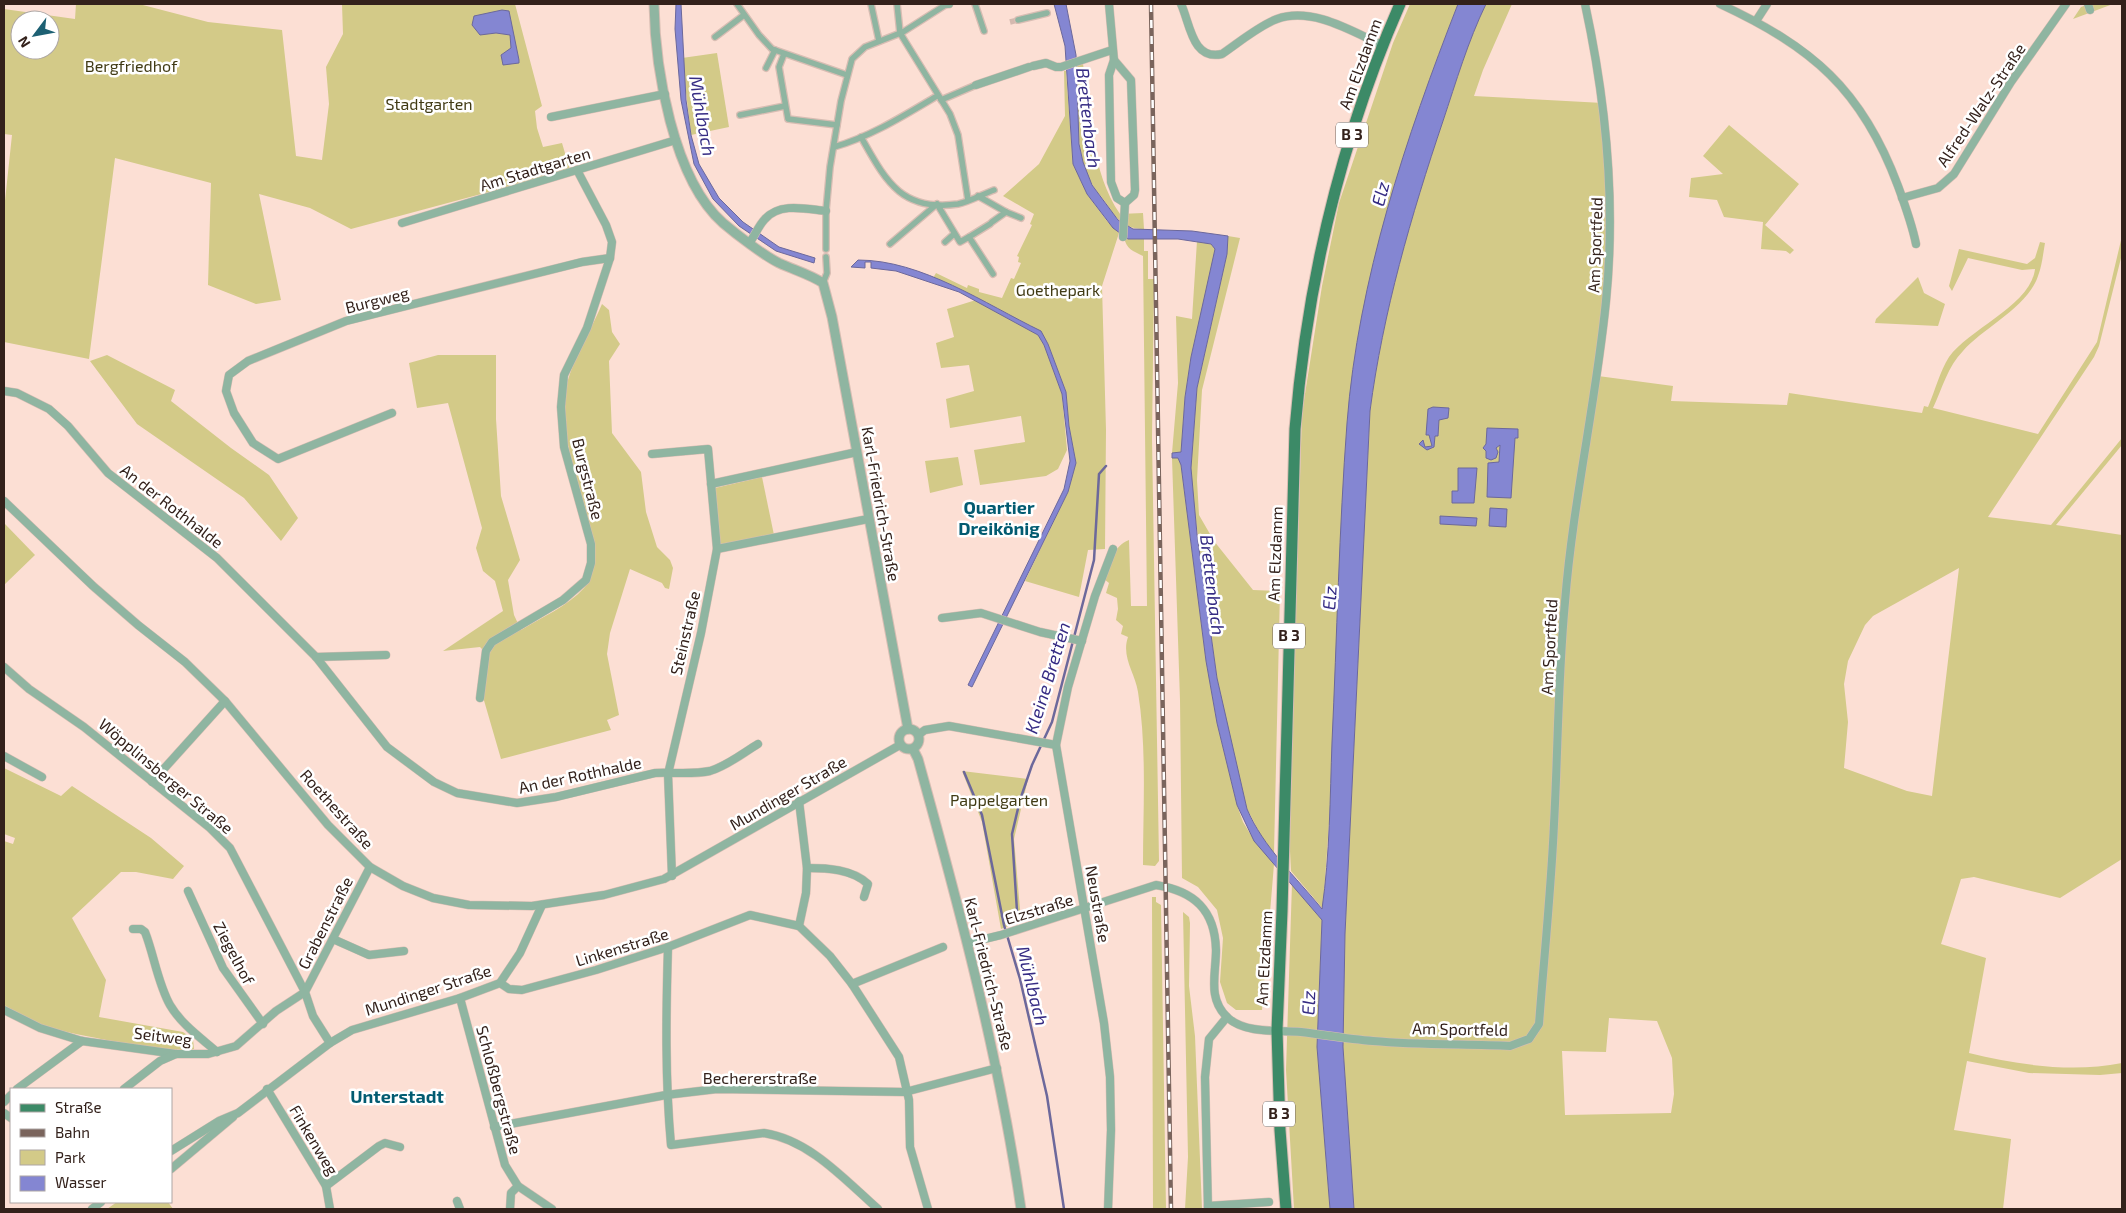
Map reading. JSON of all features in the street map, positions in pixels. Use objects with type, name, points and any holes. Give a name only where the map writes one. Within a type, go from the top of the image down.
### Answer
[{"type":"main road","name":"Am Elzdamm","points":[[1286,1209],[1280,1130],[1277,1030],[1284,854],[1295,429],[1300,361],[1311,296],[1334,191],[1354,126],[1400,4]]},
{"type":"street","points":[[654,4],[665,94],[676,140],[693,181],[710,210],[724,224],[753,237],[773,260],[801,271],[823,283],[827,273],[826,257]]},
{"type":"street","points":[[737,4],[759,35],[776,50],[847,75]]},
{"type":"street","points":[[871,4],[879,41]]},
{"type":"street","points":[[897,4],[900,33],[950,114],[959,138],[968,200]]},
{"type":"street","points":[[826,250],[826,211],[834,146],[847,75],[852,59],[857,52],[900,33],[948,4]]},
{"type":"street","points":[[975,4],[984,31]]},
{"type":"street","points":[[1109,4],[1114,60],[1123,73],[1131,80],[1135,183],[1134,195],[1125,203],[1123,237]]},
{"type":"street","points":[[1181,4],[1196,44],[1202,51],[1211,55],[1222,54],[1278,19],[1299,15],[1343,28],[1384,46]]},
{"type":"street","name":"Am Sportfeld","points":[[1277,1030],[1370,1040],[1510,1046],[1529,1039],[1540,1024],[1554,828],[1564,603],[1572,532],[1596,385],[1606,298],[1611,192],[1603,103],[1585,4]]},
{"type":"street","points":[[1720,4],[1756,21],[1788,40],[1835,78],[1861,110],[1881,145],[1902,198],[1916,244]]},
{"type":"street","points":[[1756,21],[1767,4]]},
{"type":"street","name":"Alfred-Walz-Straße","points":[[1902,198],[1938,188],[1954,174],[2011,82],[2066,4]]},
{"type":"street","points":[[1018,20],[1046,13]]},
{"type":"street","points":[[715,37],[744,15]]},
{"type":"street","points":[[766,68],[776,50]]},
{"type":"street","points":[[834,146],[861,137],[939,98],[976,85],[1046,63],[1056,67],[1065,66],[1112,50]]},
{"type":"street","points":[[784,54],[779,66],[788,119],[837,125]]},
{"type":"street","points":[[1114,60],[1109,75],[1111,182],[1117,198],[1125,203]]},
{"type":"street","points":[[1109,75],[1123,73]]},
{"type":"street","points":[[551,117],[665,94]]},
{"type":"street","points":[[740,115],[785,106]]},
{"type":"street","points":[[861,137],[881,171],[897,191],[920,202],[959,204],[994,190]]},
{"type":"street","name":"Am Stadtgarten","points":[[402,223],[676,140]]},
{"type":"street","name":"Burgstraße","points":[[480,698],[486,651],[492,642],[563,600],[586,580],[591,562],[591,544],[564,446],[560,407],[564,375],[587,328],[610,258],[612,242],[606,225],[577,170]]},
{"type":"street","points":[[978,196],[1021,218]]},
{"type":"street","points":[[968,200],[977,204]]},
{"type":"street","points":[[937,204],[960,242],[1006,212]]},
{"type":"street","points":[[890,244],[937,204]]},
{"type":"street","points":[[753,237],[764,219],[775,210],[792,207],[826,211]]},
{"type":"street","points":[[945,242],[954,234]]},
{"type":"street","points":[[969,237],[993,274]]},
{"type":"street","name":"Burgweg","points":[[392,414],[278,459],[249,443],[234,413],[226,391],[229,375],[248,361],[346,321],[582,262],[610,258]]},
{"type":"street","name":"Karl-Friedrich-Straße","points":[[823,283],[830,304],[868,520],[908,730]]},
{"type":"street","name":"An der Rothhalde","points":[[4,391],[17,393],[49,409],[68,426],[108,473],[217,558],[316,657],[387,748],[434,782],[457,793],[517,803],[548,798],[655,773],[668,774],[716,769],[758,744]]},
{"type":"street","name":"Steinstraße","points":[[652,454],[708,449],[718,549],[701,633],[668,774],[672,876]]},
{"type":"street","points":[[711,484],[857,452]]},
{"type":"street","name":"Roethestraße","points":[[4,501],[93,586],[185,662],[225,701],[328,824],[370,867],[403,886],[433,898],[469,905],[505,907],[542,905]]},
{"type":"street","points":[[718,549],[868,520]]},
{"type":"street","points":[[918,735],[925,730],[949,726],[1054,745],[1068,687],[1106,564],[1113,549]]},
{"type":"street","points":[[942,618],[981,613],[996,616],[1040,632],[1082,641]]},
{"type":"street","points":[[316,657],[386,655]]},
{"type":"street","name":"Wöpplinsberger Straße","points":[[4,667],[210,828],[230,848],[245,872],[275,937],[305,992],[313,1016],[330,1043]]},
{"type":"street","points":[[152,782],[225,701]]},
{"type":"street","points":[[908,730],[918,735],[918,744],[913,749],[906,749],[900,745],[900,735],[908,730]]},
{"type":"street","name":"Mundinger Straße","points":[[172,1168],[267,1089],[330,1043],[352,1030],[460,998],[500,983],[520,953],[542,905],[604,894],[672,876],[799,801],[900,745]]},
{"type":"street","name":"Neustraße","points":[[1054,745],[1104,1023],[1110,1077],[1111,1130],[1108,1209]]},
{"type":"street","name":"Karl-Friedrich-Straße","points":[[913,749],[918,759],[968,943],[1007,1118],[1021,1209]]},
{"type":"street","points":[[4,756],[42,777]]},
{"type":"street","points":[[799,801],[807,868],[806,894],[799,926],[830,956],[852,984],[899,1057],[905,1092],[909,1100],[910,1147],[928,1209]]},
{"type":"street","name":"Grabenstraße","points":[[305,992],[370,867]]},
{"type":"street","points":[[807,868],[843,870],[868,884],[864,897]]},
{"type":"street","name":"Elzstraße","points":[[968,943],[1001,935],[1156,885],[1175,888],[1200,904],[1212,924],[1216,950],[1213,979],[1216,1002],[1227,1017]]},
{"type":"street","name":"Ziegelhof","points":[[188,891],[223,968],[264,1024]]},
{"type":"street","name":"Linkenstraße","points":[[500,983],[509,989],[522,990],[668,947],[750,915],[799,926]]},
{"type":"street","points":[[133,929],[141,929],[144,932],[164,991],[173,1010],[217,1052]]},
{"type":"street","points":[[333,939],[368,956],[404,951]]},
{"type":"street","points":[[668,947],[665,1024],[666,1095],[671,1145],[764,1133],[793,1141],[837,1174],[878,1209]]},
{"type":"street","points":[[852,984],[943,947]]},
{"type":"street","name":"Seitweg","points":[[4,1010],[40,1028],[82,1040],[176,1054],[217,1052],[236,1046],[264,1024],[276,1010],[305,992]]},
{"type":"street","name":"Schloßbergstraße","points":[[460,998],[505,1165],[518,1186],[552,1209]]},
{"type":"street","points":[[1269,1202],[1208,1208],[1205,1077],[1209,1039],[1227,1017],[1237,1024],[1277,1030]]},
{"type":"street","points":[[18,1088],[82,1040]]},
{"type":"street","points":[[125,1088],[160,1061],[176,1054]]},
{"type":"street","name":"Bechererstraße","points":[[494,1127],[666,1095],[717,1089],[905,1092],[996,1068]]},
{"type":"street","name":"Finkenweg","points":[[267,1089],[326,1186],[330,1209]]},
{"type":"street","name":"Mundinger Straße","points":[[172,1150],[219,1121],[238,1113]]},
{"type":"street","points":[[326,1186],[379,1146],[385,1143],[400,1147]]},
{"type":"street","points":[[510,1209],[511,1193],[518,1186]]},
{"type":"street","points":[[457,1201],[460,1209]]},
{"type":"green space","points":[[76,4],[139,4],[208,22],[282,30],[296,156],[322,160],[329,104],[326,67],[343,34],[342,4],[515,4],[542,106],[535,111],[537,128],[543,147],[562,143],[570,170],[351,229],[310,208],[259,194],[281,300],[256,304],[208,285],[211,183],[115,158],[89,359],[4,342],[4,210],[12,135],[4,134],[4,9],[11,10],[10,60],[60,60],[60,17],[75,19]]},
{"type":"green space","points":[[1410,4],[1458,4],[1429,80],[1391,197],[1359,329],[1347,422],[1330,809],[1323,909],[1291,871],[1289,831],[1302,413],[1322,286],[1339,203],[1393,43]]},
{"type":"green space","points":[[1486,4],[1512,4],[1483,70],[1474,96],[1603,103],[1611,192],[1598,376],[1673,386],[1671,401],[1787,405],[1789,393],[1922,413],[1924,406],[1928,407],[1949,357],[1970,336],[1998,316],[2023,294],[2031,282],[2035,269],[2022,270],[1968,258],[1952,291],[1949,286],[1959,249],[2027,264],[2035,258],[2040,242],[2045,243],[2038,276],[2033,287],[2025,298],[1972,342],[1958,357],[1949,371],[1933,408],[2038,434],[2097,342],[2122,236],[2122,254],[2099,346],[2094,357],[1988,517],[2051,525],[2122,438],[2122,445],[2056,525],[2122,535],[2122,859],[2060,898],[1974,877],[1961,879],[1941,944],[1986,958],[1969,1053],[2045,1066],[2084,1067],[2122,1063],[2122,1073],[2100,1075],[2029,1073],[1967,1061],[1954,1130],[2011,1139],[2003,1209],[1354,1209],[1343,1047],[1345,934],[1370,411],[1382,337],[1409,228],[1468,47]],"holes":[[[1959,568],[1932,796],[1907,791],[1844,768],[1848,722],[1844,684],[1848,661],[1865,625],[1873,616]],[[1609,1018],[1657,1021],[1672,1058],[1674,1094],[1671,1113],[1565,1115],[1562,1051],[1606,1052]]]},
{"type":"green space","points":[[2089,4],[2113,4],[2073,19],[2081,7]]},
{"type":"green space","points":[[717,53],[729,127],[691,135],[682,58]]},
{"type":"green space","points":[[1083,64],[1094,142],[1103,180],[1110,198],[1120,214],[1143,213],[1144,229],[1138,229],[1123,223],[1111,211],[1094,187],[1086,170],[1079,141],[1078,126],[1077,66]]},
{"type":"green space","name":"Goethepark","points":[[1064,71],[1066,71],[1073,164],[1087,194],[1107,221],[1119,233],[1102,286],[1106,430],[1105,549],[1088,550],[1079,597],[1025,581],[1068,492],[1076,463],[1069,426],[1066,392],[1048,344],[1040,331],[958,288],[933,278],[936,273],[967,288],[968,285],[979,289],[979,292],[1002,298],[1011,278],[1014,279],[1021,263],[1018,262],[1019,257],[1017,256],[1032,225],[1030,224],[1034,214],[1003,196],[1039,164],[1065,116]]},
{"type":"green space","points":[[1729,125],[1799,184],[1765,225],[1794,250],[1790,254],[1786,251],[1761,249],[1763,222],[1724,217],[1717,200],[1689,197],[1691,178],[1723,174],[1703,156]]},
{"type":"green space","points":[[1228,236],[1240,238],[1202,390],[1197,480],[1199,515],[1214,541],[1253,590],[1280,591],[1274,853],[1264,841],[1247,809],[1225,717],[1217,678],[1193,499],[1191,468],[1197,388],[1227,254]]},
{"type":"green space","points":[[1124,237],[1144,239],[1144,251],[1148,251],[1148,279],[1154,279],[1152,438],[1159,861],[1155,866],[1143,865],[1144,757],[1138,692],[1127,658],[1126,644],[1128,637],[1121,634],[1123,626],[1116,620],[1117,598],[1106,593],[1109,583],[1104,579],[1110,561],[1119,546],[1129,540],[1131,606],[1147,606],[1143,256],[1128,247]]},
{"type":"green space","points":[[1197,241],[1211,244],[1215,249],[1215,256],[1191,357],[1185,397],[1181,453],[1172,453],[1178,383],[1176,316],[1192,319]]},
{"type":"green space","points":[[1918,277],[1924,293],[1945,304],[1938,326],[1875,323],[1876,319]]},
{"type":"green space","points":[[976,300],[1038,335],[1044,345],[1062,394],[1067,450],[1058,469],[1046,476],[980,485],[974,450],[1025,442],[1021,416],[950,428],[946,399],[974,391],[969,365],[941,368],[936,343],[954,337],[947,309]]},
{"type":"green space","points":[[602,304],[609,310],[612,332],[620,344],[609,361],[612,433],[641,472],[646,512],[657,547],[670,560],[673,568],[669,589],[665,588],[662,583],[630,569],[610,633],[607,654],[619,715],[607,720],[611,730],[501,759],[483,697],[489,656],[480,647],[443,651],[503,611],[495,581],[483,571],[476,548],[482,528],[448,403],[417,408],[409,363],[438,355],[496,355],[496,419],[501,496],[520,560],[508,580],[514,615],[521,630],[554,611],[578,594],[591,576],[594,561],[594,545],[569,452],[564,407],[565,394],[572,367]]},
{"type":"green space","points":[[107,355],[175,390],[171,401],[269,475],[298,518],[281,541],[244,498],[137,424],[90,361]]},
{"type":"green space","points":[[958,457],[963,485],[930,493],[925,461]]},
{"type":"green space","points":[[1172,458],[1178,458],[1181,465],[1206,661],[1217,723],[1237,805],[1243,822],[1254,840],[1274,864],[1262,1010],[1236,1010],[1227,1003],[1220,982],[1223,938],[1217,910],[1198,887],[1182,878],[1180,700]]},
{"type":"green space","points":[[762,477],[774,535],[720,545],[715,488]]},
{"type":"green space","points":[[4,523],[35,555],[4,585]]},
{"type":"green space","points":[[4,768],[61,796],[72,786],[151,838],[184,866],[173,879],[136,872],[121,872],[72,918],[106,980],[99,1017],[183,1032],[193,1039],[194,1049],[167,1049],[144,1046],[53,1029],[37,1023],[4,1005],[4,841],[13,844],[15,838],[4,834]]},
{"type":"green space","name":"Pappelgarten","points":[[962,771],[1028,779],[1014,839],[1021,921],[1001,929],[982,822]]},
{"type":"green space","points":[[1292,883],[1322,920],[1317,1047],[1330,1209],[1294,1209],[1286,1070]]},
{"type":"green space","points":[[1152,897],[1156,897],[1156,902],[1161,905],[1166,1209],[1153,1209]]},
{"type":"green space","points":[[1183,912],[1189,917],[1190,923],[1189,986],[1195,1036],[1202,1209],[1185,1209],[1188,1157]]},
{"type":"green space","points":[[116,1203],[169,1203],[173,1209],[107,1209]]},
{"type":"water","points":[[676,4],[681,4],[686,100],[691,135],[699,164],[719,198],[743,222],[779,247],[815,258],[814,263],[776,251],[739,226],[713,199],[694,164],[681,100],[675,29]]},
{"type":"water","points":[[1054,4],[1066,4],[1076,55],[1079,144],[1083,162],[1092,185],[1118,220],[1133,229],[1192,231],[1228,236],[1227,254],[1197,388],[1191,468],[1197,534],[1217,678],[1247,809],[1271,849],[1322,909],[1327,867],[1344,463],[1353,369],[1362,316],[1373,263],[1403,157],[1420,105],[1458,4],[1486,4],[1463,62],[1409,228],[1382,337],[1370,411],[1345,934],[1343,1047],[1354,1209],[1330,1209],[1317,1047],[1322,920],[1254,841],[1237,805],[1217,723],[1206,661],[1181,465],[1178,458],[1172,458],[1172,453],[1181,452],[1185,397],[1191,357],[1215,249],[1211,244],[1178,239],[1128,239],[1113,228],[1087,194],[1073,164],[1065,46]]},
{"type":"water","points":[[502,10],[509,11],[519,63],[503,65],[501,55],[511,48],[510,35],[496,33],[480,35],[472,25],[474,16]]},
{"type":"water","points":[[858,260],[906,267],[929,275],[953,285],[1041,331],[1048,344],[1066,392],[1069,426],[1076,463],[1068,492],[972,687],[968,685],[1064,489],[1070,461],[1062,394],[1044,345],[1038,335],[959,292],[896,271],[871,268],[871,262],[865,262],[865,268],[851,267]]},
{"type":"water","points":[[1433,407],[1449,408],[1448,418],[1439,420],[1438,436],[1435,436],[1434,447],[1427,450],[1419,444],[1423,440],[1425,447],[1432,446],[1429,435],[1426,435],[1428,409]]},
{"type":"water","points":[[1487,428],[1518,429],[1518,438],[1515,438],[1511,498],[1487,497],[1488,463],[1499,462],[1500,445],[1496,448],[1498,452],[1496,458],[1491,460],[1486,458],[1486,451],[1483,448],[1486,444]]},
{"type":"water","points":[[1458,468],[1477,468],[1474,503],[1452,503],[1452,491],[1458,491]]},
{"type":"water","points":[[1490,508],[1507,509],[1506,527],[1489,526]]},
{"type":"water","points":[[1440,516],[1477,518],[1476,526],[1440,524]]},
{"type":"waterway","name":"Kleine Bretten","points":[[1002,916],[1017,911],[1012,834],[1020,800],[1032,765],[1052,722],[1094,560],[1099,474],[1106,466]]},
{"type":"waterway","name":"Mühlbach","points":[[964,772],[982,815],[1004,925],[1020,979],[1047,1096],[1064,1209]]},
{"type":"tunnel","points":[[1010,22],[1018,20]]},
{"type":"railway","points":[[1151,4],[1171,1209]]},
{"type":"district","name":"Quartier Dreikönig","points":[[999,518]]},
{"type":"district","name":"Unterstadt","points":[[397,1097]]},
{"type":"park label","name":"Bergfriedhof","points":[[131,66]]},
{"type":"park label","name":"Stadtgarten","points":[[429,104]]},
{"type":"water label","name":"Brettenbach","points":[[1088,118]]},
{"type":"water label","name":"Elz","points":[[1381,194]]},
{"type":"water label","name":"Brettenbach","points":[[1212,585]]},
{"type":"water label","name":"Elz","points":[[1330,598]]},
{"type":"water label","name":"Elz","points":[[1309,1003]]}]
